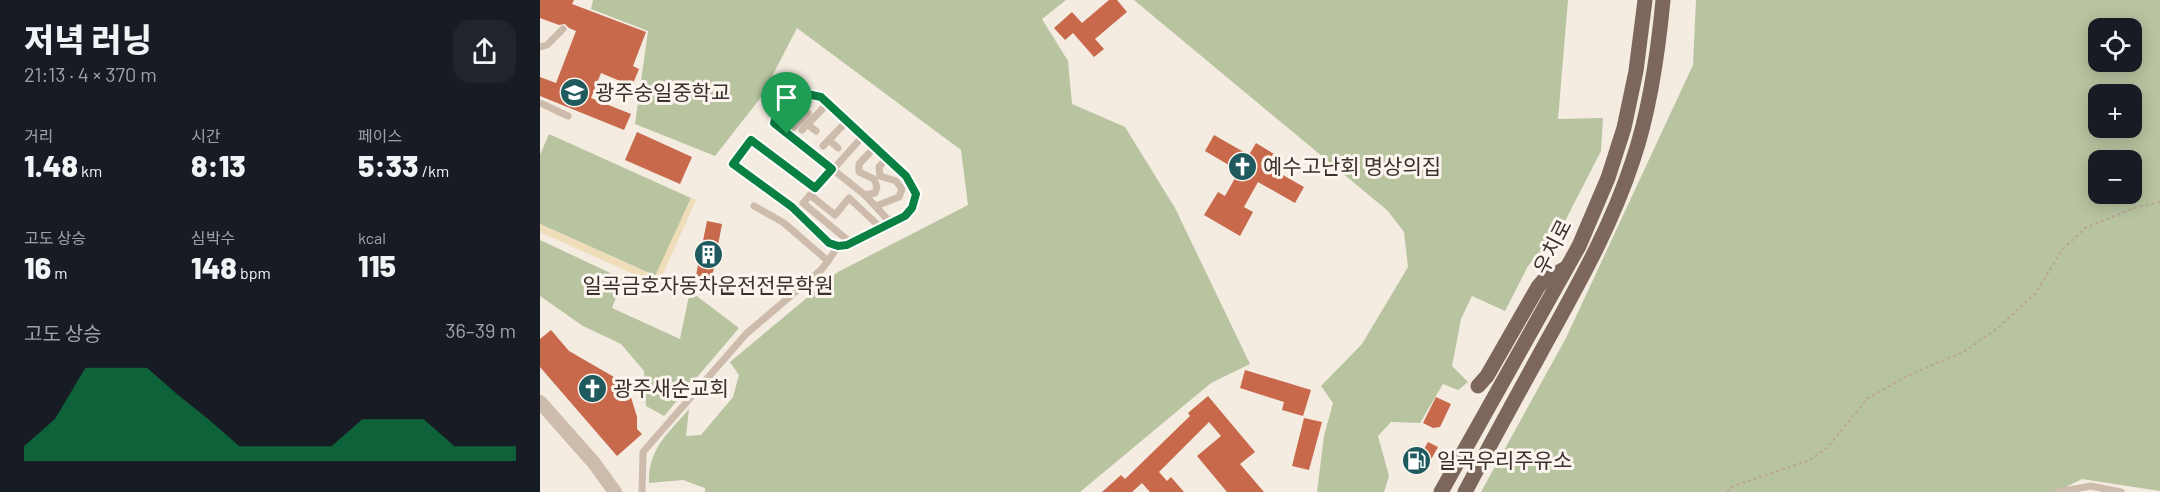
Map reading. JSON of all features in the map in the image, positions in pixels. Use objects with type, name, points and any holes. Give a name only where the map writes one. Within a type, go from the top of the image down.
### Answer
[{"type":"main road","name":"우치로","points":[[1441,492],[1579,246],[1608,178],[1624,128],[1636,71],[1645,0]]},
{"type":"main road","name":"우치로","points":[[1465,492],[1574,293],[1613,215],[1634,159],[1643,126],[1664,0]]},
{"type":"main road","points":[[1478,386],[1487,376],[1538,287],[1544,280],[1566,268]]},
{"type":"street","points":[[540,402],[594,463],[615,492]]},
{"type":"lane","points":[[540,47],[547,45],[563,29]]},
{"type":"lane","points":[[815,188],[751,140],[733,164],[792,207],[829,243],[838,246],[851,243],[905,216],[912,208],[916,194],[906,176],[863,135],[821,97],[807,94],[785,102],[779,109],[774,123],[865,195],[890,222]]},
{"type":"lane","points":[[540,103],[568,116]]},
{"type":"lane","points":[[787,134],[828,103]]},
{"type":"lane","points":[[794,112],[816,131]]},
{"type":"lane","points":[[838,148],[826,143],[847,121]]},
{"type":"lane","points":[[851,243],[802,203],[863,135]]},
{"type":"lane","points":[[865,195],[875,193],[877,187],[874,179],[859,172],[859,164],[875,147]]},
{"type":"lane","points":[[876,206],[899,197],[902,189],[896,181],[880,176],[879,167],[887,158]]},
{"type":"lane","points":[[810,195],[835,215],[849,198],[880,227]]},
{"type":"lane","points":[[754,206],[784,223],[828,261]]},
{"type":"lane","points":[[642,492],[643,452],[746,334],[821,270],[838,246]]},
{"type":"lane","points":[[2058,492],[2091,486],[2121,492]]},
{"type":"path","points":[[1728,492],[1734,486],[1808,461],[1827,448],[1867,399],[1905,377],[1965,351],[1998,327],[2035,294],[2062,250],[2085,228],[2137,207],[2160,202]]},
{"type":"green space","points":[[593,0],[1066,0],[1042,19],[1068,61],[1072,104],[1125,127],[1175,208],[1250,364],[1211,383],[1080,492],[705,492],[705,488],[683,480],[649,483],[652,460],[656,451],[667,434],[689,409],[686,436],[701,435],[733,397],[739,375],[730,362],[838,272],[968,205],[961,150],[797,28],[762,96],[715,156],[635,124],[648,31],[591,9]]},
{"type":"green space","points":[[1134,0],[1568,0],[1558,119],[1603,118],[1601,151],[1561,229],[1528,266],[1505,311],[1472,296],[1461,319],[1452,366],[1468,382],[1458,390],[1443,384],[1420,423],[1391,422],[1378,436],[1389,476],[1384,492],[1317,492],[1324,436],[1333,403],[1321,386],[1362,344],[1408,267],[1404,232],[1388,211]]},
{"type":"green space","points":[[1696,0],[2160,0],[2160,491],[2082,479],[2056,492],[1481,492],[1566,338],[1693,65]]},
{"type":"green space","points":[[549,134],[691,198],[656,276],[540,224],[540,155]]},
{"type":"green space","points":[[540,240],[623,279],[612,308],[680,339],[690,291],[739,328],[664,416],[646,406],[644,371],[621,344],[583,326],[540,296]]},
{"type":"sand","points":[[691,198],[696,200],[658,285],[540,232],[540,224],[655,276]]},
{"type":"building","points":[[540,0],[574,0],[572,4],[646,32],[633,66],[639,69],[632,86],[601,73],[591,98],[631,114],[624,130],[540,96],[540,77],[556,83],[576,31],[565,24],[559,25],[540,18]]},
{"type":"building","points":[[1109,0],[1117,0],[1127,12],[1095,39],[1104,49],[1094,57],[1073,33],[1065,40],[1054,28],[1072,12],[1082,23]]},
{"type":"building","points":[[637,132],[692,157],[680,184],[625,160]]},
{"type":"building","points":[[1214,135],[1249,155],[1256,143],[1274,154],[1267,166],[1304,187],[1295,203],[1258,182],[1244,207],[1253,212],[1240,236],[1204,215],[1218,192],[1225,196],[1239,171],[1205,151]]},
{"type":"building","name":"일곡금호자동차운전전문학원","points":[[707,221],[722,224],[710,288],[694,285]]},
{"type":"building","name":"광주새순교회","points":[[551,330],[569,351],[614,377],[630,394],[637,417],[637,429],[642,434],[617,456],[540,367],[540,339]]},
{"type":"building","points":[[1245,370],[1311,390],[1303,416],[1282,410],[1284,402],[1240,388]]},
{"type":"building","points":[[1208,396],[1255,452],[1240,464],[1264,492],[1227,492],[1197,456],[1221,436],[1209,422],[1159,472],[1167,481],[1171,477],[1184,492],[1150,492],[1142,483],[1132,492],[1102,492],[1121,475],[1125,479],[1190,416],[1188,413]]},
{"type":"building","points":[[1436,397],[1451,404],[1440,427],[1433,428],[1423,423]]},
{"type":"building","points":[[1304,418],[1322,422],[1309,470],[1292,466]]},
{"type":"building","points":[[1428,442],[1438,447],[1425,470],[1416,464]]},
{"type":"place","name":"광주숭일중학교","points":[[574,93]]},
{"type":"place","name":"예수고난회 명상의집","points":[[1242,167]]},
{"type":"place","name":"일곡금호자동차운전전문학원","points":[[708,255]]},
{"type":"place","name":"광주새순교회","points":[[592,389]]},
{"type":"place","name":"일곡우리주유소","points":[[1416,461]]},
{"type":"route","points":[[807,94],[821,97],[906,176],[916,194],[912,208],[905,216],[847,245],[838,246],[829,243],[792,207],[733,164],[751,140],[815,188],[832,169],[787,134],[774,123],[779,109],[785,102],[807,94]]}]
